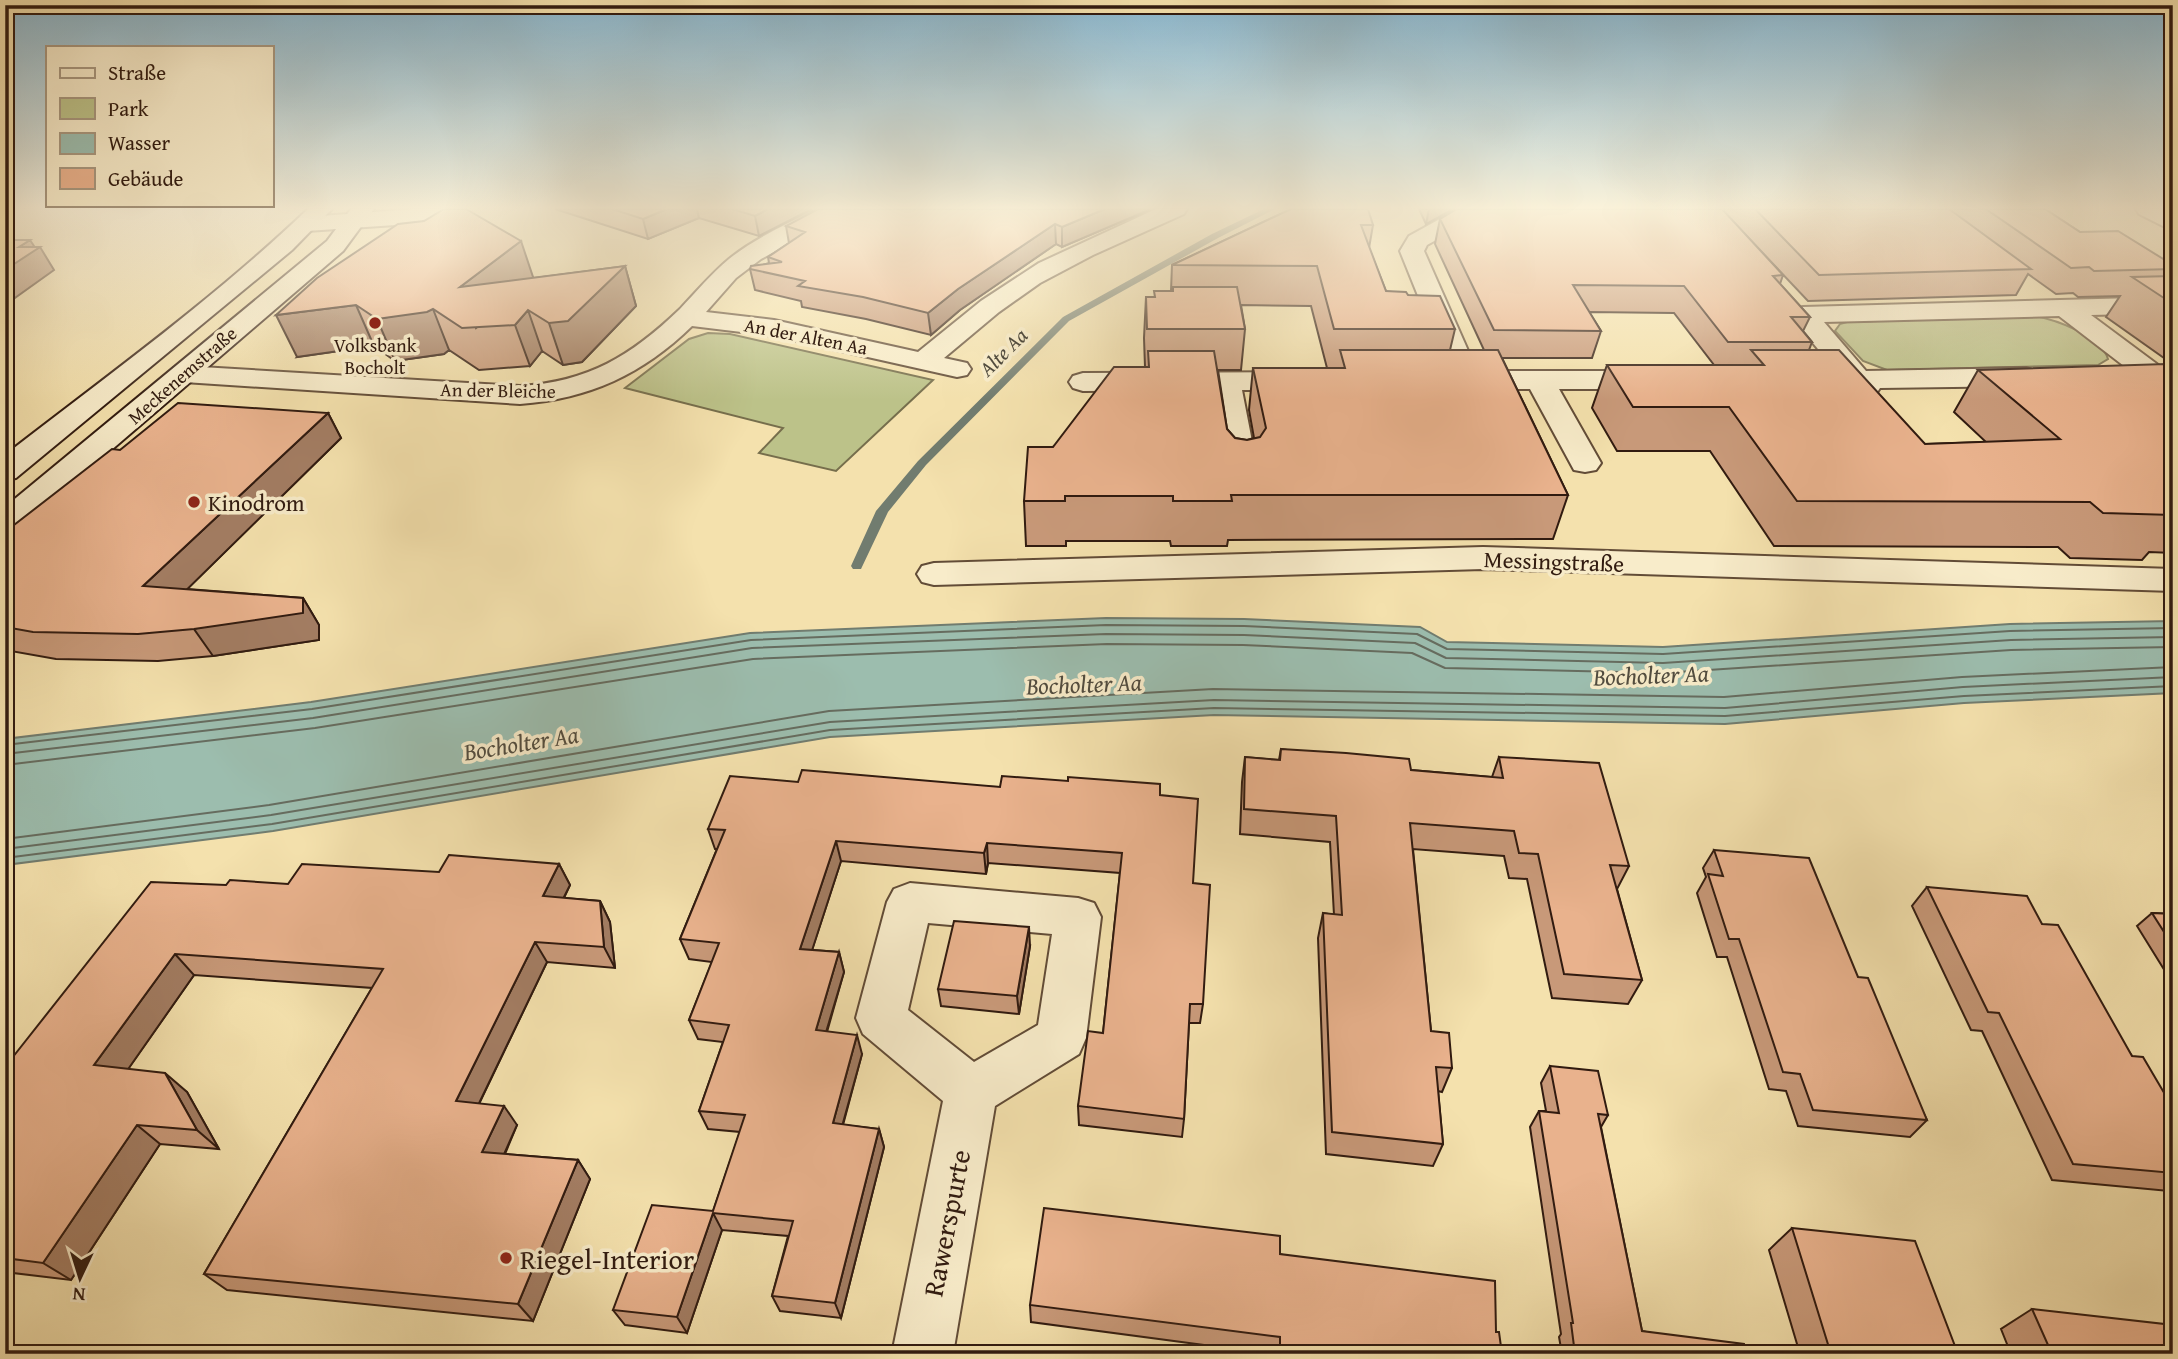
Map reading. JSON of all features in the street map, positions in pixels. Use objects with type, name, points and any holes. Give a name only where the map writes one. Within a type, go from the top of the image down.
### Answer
[{"type":"street","name":"Meckenemstraße","points":[[5,471],[160,348],[249,272]]},
{"type":"street","name":"Meckenemstraße","points":[[5,523],[304,272]]},
{"type":"street","name":"An der Bleiche","points":[[184,374],[543,395],[569,391],[612,376],[650,350],[731,272]]},
{"type":"street","points":[[925,360],[997,300],[1041,272]]},
{"type":"street","points":[[1419,272],[1452,380],[1679,380]]},
{"type":"street","points":[[2025,287],[2060,308],[2162,381]]},
{"type":"street","points":[[1785,296],[1887,411]]},
{"type":"street","points":[[1803,315],[2173,305]]},
{"type":"street","name":"An der Alten Aa","points":[[686,317],[774,328],[957,369]]},
{"type":"street","points":[[2109,374],[2162,381]]},
{"type":"street","points":[[1790,380],[2054,376]]},
{"type":"street","points":[[1540,380],[1585,463]]},
{"type":"street","points":[[1226,381],[1242,472]]},
{"type":"street","points":[[1083,382],[1328,381]]},
{"type":"street","name":"Messingstraße","points":[[934,574],[1483,558],[2173,580]]},
{"type":"street","points":[[910,902],[1078,917],[1061,1038],[971,1091],[881,1017],[910,902]]},
{"type":"street","name":"Rawerspurte","points":[[922,1354],[971,1091]]},
{"type":"green space","points":[[2035,316],[2066,325],[2088,336],[2104,351],[2108,359],[2098,365],[1887,370],[1863,361],[1835,331],[1840,324],[1847,322]]},
{"type":"green space","points":[[708,333],[730,334],[933,380],[836,471],[759,453],[783,428],[625,388],[689,339]]},
{"type":"water","name":"Bocholter Aa","points":[[1106,618],[1244,619],[1420,627],[1447,642],[1663,647],[2010,624],[2173,621],[2173,693],[1964,703],[1725,724],[1214,715],[830,737],[273,831],[5,865],[5,739],[311,702],[750,633]]},
{"type":"building","points":[[325,272],[479,272],[460,287],[575,272],[618,272],[568,321],[549,323],[528,310],[515,325],[462,328],[433,309],[377,319],[356,305],[276,315]]},
{"type":"building","points":[[766,272],[983,272],[928,313],[863,297],[798,286],[805,281]]},
{"type":"building","points":[[1319,272],[1379,272],[1386,291],[1440,296],[1455,329],[1334,329]]},
{"type":"building","points":[[1466,272],[1781,272],[1783,275],[1773,276],[1810,317],[1791,317],[1812,342],[1728,342],[1684,286],[1573,285],[1601,331],[1494,330]]},
{"type":"building","points":[[1816,272],[1910,272],[1819,275]]},
{"type":"building","points":[[2173,276],[2173,304],[2132,277]]},
{"type":"building","points":[[1173,287],[1237,287],[1245,329],[1147,329],[1146,297],[1155,297],[1154,291],[1173,291]]},
{"type":"building","points":[[1340,350],[1498,350],[1568,495],[1231,495],[1232,501],[1173,501],[1173,496],[1065,496],[1065,501],[1024,501],[1028,447],[1053,447],[1114,367],[1149,367],[1148,351],[1214,351],[1227,429],[1235,438],[1247,440],[1260,437],[1266,428],[1253,368],[1345,368]]},
{"type":"building","points":[[1751,350],[1839,350],[1925,444],[2060,439],[1978,370],[2166,364],[2173,369],[2173,506],[2166,506],[2173,511],[2173,515],[2103,513],[2090,502],[1797,501],[1729,407],[1633,407],[1607,365],[1764,365]]},
{"type":"building","points":[[178,403],[328,413],[143,586],[303,598],[303,613],[194,629],[138,634],[33,632],[5,627],[5,532],[112,449],[120,450]]},
{"type":"building","points":[[1281,749],[1409,759],[1411,770],[1503,778],[1499,757],[1599,763],[1629,866],[1610,865],[1642,980],[1564,974],[1538,854],[1519,853],[1514,831],[1410,823],[1431,1031],[1449,1033],[1452,1068],[1436,1067],[1443,1144],[1332,1132],[1323,913],[1342,915],[1336,816],[1244,809],[1245,757],[1280,760]]},
{"type":"building","points":[[802,770],[1000,787],[1002,776],[1068,781],[1068,777],[1160,784],[1160,795],[1198,799],[1193,883],[1210,885],[1203,1004],[1190,1004],[1184,1119],[1078,1106],[1088,1031],[1103,1033],[1122,853],[987,843],[984,853],[836,841],[800,949],[839,952],[816,1030],[857,1035],[833,1123],[879,1129],[835,1303],[772,1296],[793,1221],[713,1213],[677,1317],[613,1310],[652,1205],[713,1211],[745,1115],[699,1111],[729,1025],[689,1020],[719,943],[680,939],[725,830],[708,829],[730,776],[798,782]]},
{"type":"building","points":[[1714,850],[1809,858],[1858,977],[1868,978],[1927,1120],[1813,1110],[1800,1074],[1783,1072],[1739,939],[1729,939],[1708,874],[1723,876]]},
{"type":"building","points":[[449,855],[559,864],[543,896],[600,901],[604,947],[535,942],[456,1101],[504,1106],[482,1152],[578,1160],[518,1304],[204,1274],[383,969],[175,954],[94,1065],[165,1073],[197,1130],[137,1125],[43,1263],[5,1258],[5,1067],[151,882],[226,885],[230,880],[288,884],[302,864],[439,872]]},
{"type":"building","points":[[1927,887],[2027,896],[2042,924],[2058,925],[2132,1056],[2143,1057],[2173,1108],[2173,1173],[2073,1164],[1999,1013],[1988,1012]]},
{"type":"building","points":[[2152,913],[2173,914],[2173,946]]},
{"type":"building","points":[[954,921],[1029,927],[1017,996],[938,989]]},
{"type":"building","points":[[1550,1066],[1598,1071],[1608,1115],[1598,1114],[1642,1331],[1744,1344],[1746,1354],[1575,1354],[1573,1323],[1539,1111],[1559,1113]]},
{"type":"building","points":[[1044,1208],[1280,1236],[1280,1254],[1495,1281],[1496,1332],[1499,1332],[1502,1354],[1280,1354],[1280,1337],[1030,1305]]},
{"type":"building","points":[[1792,1228],[1915,1241],[1958,1354],[1831,1354]]},
{"type":"building","points":[[2032,1309],[2173,1325],[2173,1354],[2052,1354]]},
{"type":"waterway","name":"Alte Aa","points":[[857,566],[882,511],[922,463],[1066,319],[1150,272]]},
{"type":"place","name":"Volksbank Bocholt","points":[[375,323]]},
{"type":"place","name":"Kinodrom","points":[[194,502]]},
{"type":"place","name":"Riegel-Interior","points":[[506,1258]]}]
